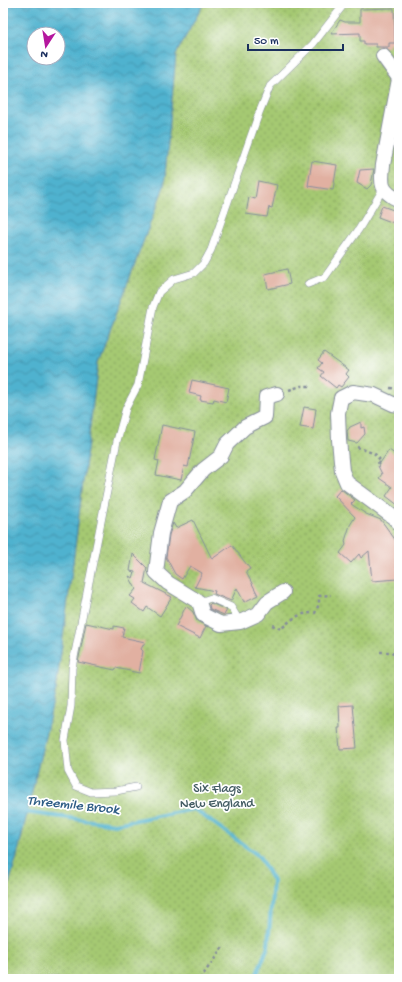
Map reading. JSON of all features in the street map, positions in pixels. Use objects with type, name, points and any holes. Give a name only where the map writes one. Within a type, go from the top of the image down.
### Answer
[{"type":"street","points":[[383,56],[399,78],[383,164],[383,189],[388,194],[399,200]]},
{"type":"street","points":[[399,405],[393,404],[374,395],[353,392],[341,398],[338,413],[342,471],[347,483],[399,523]]},
{"type":"street","points":[[277,394],[266,397],[265,417],[245,427],[227,444],[221,456],[202,470],[185,491],[170,501],[161,533],[156,572],[168,582],[199,602],[203,615],[221,624],[240,622],[258,614],[267,602],[283,592]]},
{"type":"lane","points":[[136,787],[116,791],[91,792],[76,786],[68,771],[65,740],[71,706],[72,668],[117,442],[126,408],[138,384],[153,307],[159,292],[174,279],[194,273],[204,263],[211,250],[259,113],[270,86],[313,44],[344,3]]},
{"type":"lane","points":[[308,284],[325,276],[359,229],[383,189]]},
{"type":"lane","points":[[199,602],[211,598],[224,604],[230,607],[240,622]]},
{"type":"path","points":[[277,394],[301,386],[312,386]]},
{"type":"path","points":[[357,447],[375,454],[381,461],[377,464]]},
{"type":"path","points":[[272,625],[281,629],[293,618],[303,613],[314,613],[319,604],[319,596],[331,595]]},
{"type":"path","points":[[380,652],[392,652],[399,665]]},
{"type":"path","points":[[200,979],[223,947]]},
{"type":"green space","name":"Six Flags New England","points":[[204,3],[399,3],[399,979],[3,979],[3,905],[17,856],[56,689],[98,362],[164,186],[176,54]]},
{"type":"water","points":[[3,3],[204,3],[176,54],[164,186],[98,362],[56,689],[17,856],[3,905]]},
{"type":"building","points":[[394,8],[395,43],[389,43],[389,47],[376,47],[376,44],[364,44],[364,41],[360,41],[360,33],[331,34],[340,20],[345,22],[360,22],[360,9]]},
{"type":"building","points":[[312,161],[337,165],[333,190],[308,186]]},
{"type":"building","points":[[374,169],[371,185],[367,189],[357,183],[360,170]]},
{"type":"building","points":[[258,181],[277,185],[272,208],[269,207],[267,217],[246,214],[249,197],[255,199]]},
{"type":"building","points":[[382,206],[399,212],[399,225],[378,217]]},
{"type":"building","points":[[287,269],[290,284],[268,289],[265,274]]},
{"type":"building","points":[[324,352],[349,370],[346,374],[349,377],[341,387],[338,385],[336,388],[321,376],[324,372],[318,368],[322,363],[318,360]]},
{"type":"building","points":[[192,380],[229,388],[226,402],[214,399],[213,402],[200,400],[201,396],[189,393]]},
{"type":"building","points":[[304,407],[316,409],[313,429],[300,427]]},
{"type":"building","points":[[361,422],[361,428],[364,427],[365,434],[357,443],[348,441],[347,431],[350,427]]},
{"type":"building","points":[[162,425],[195,432],[188,467],[184,466],[181,480],[156,475],[159,461],[155,460]]},
{"type":"building","points":[[389,450],[399,457],[399,506],[386,496],[392,487],[379,478],[382,474],[378,466]]},
{"type":"building","points":[[341,489],[355,500],[351,504],[366,514],[381,520],[399,545],[398,579],[372,581],[369,551],[361,558],[359,554],[351,563],[340,553],[346,545],[345,541],[350,525],[355,517],[335,496]]},
{"type":"building","points":[[193,520],[212,559],[232,545],[250,569],[246,572],[258,595],[244,602],[237,588],[231,601],[214,594],[215,591],[195,587],[202,573],[190,566],[182,579],[175,574],[166,557],[169,535],[173,523],[176,528]]},
{"type":"building","points":[[133,554],[147,568],[144,583],[172,597],[160,616],[147,607],[144,612],[132,603],[135,599],[130,596],[136,589],[129,576],[133,578],[135,572],[130,571]]},
{"type":"building","points":[[211,603],[227,610],[224,615],[210,609],[209,605]]},
{"type":"building","points":[[186,606],[193,612],[197,621],[208,627],[206,626],[200,638],[176,626]]},
{"type":"building","points":[[86,623],[114,629],[114,626],[124,628],[122,637],[145,642],[141,649],[143,651],[139,673],[116,668],[115,670],[78,662]]},
{"type":"building","points":[[353,705],[357,748],[340,749],[338,728],[340,728],[339,706]]},
{"type":"waterway","name":"Threemile Brook","points":[[24,812],[115,824],[194,809],[259,856],[273,881],[268,946],[255,979]]}]
